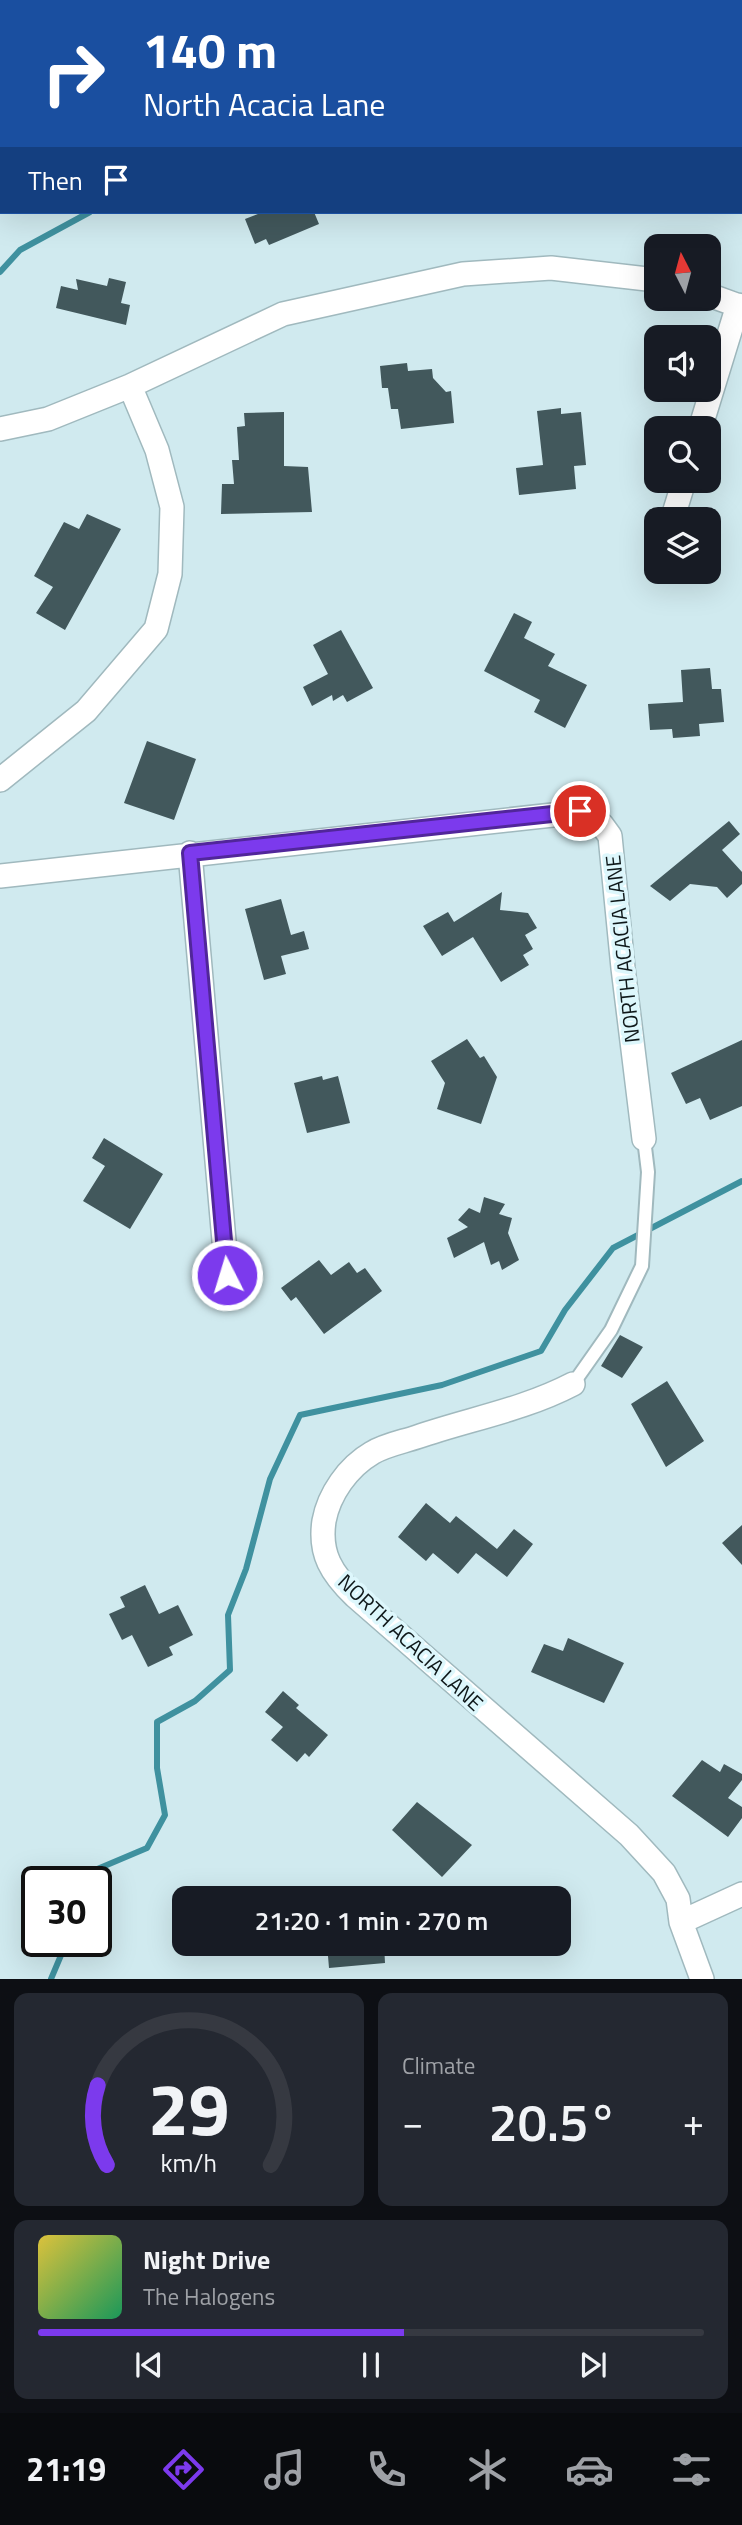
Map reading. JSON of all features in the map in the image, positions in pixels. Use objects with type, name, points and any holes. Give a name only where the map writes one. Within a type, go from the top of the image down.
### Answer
[{"type":"street","points":[[0,429],[48,419],[131,387],[283,314],[463,274],[551,268],[644,279]]},
{"type":"street","points":[[704,416],[740,306],[721,299]]},
{"type":"street","points":[[0,780],[86,711],[156,629],[170,574],[172,507],[157,450],[131,387]]},
{"type":"street","name":"NORTH ACACIA LANE","points":[[0,876],[580,811],[602,825],[610,836],[644,1139]]},
{"type":"street","points":[[190,853],[227,1275]]},
{"type":"street","name":"NORTH ACACIA LANE","points":[[573,1384],[542,1400],[446,1426],[372,1453],[343,1479],[334,1493],[325,1515],[323,1547],[338,1580],[629,1835],[664,1873],[677,1899],[681,1922],[702,1979]]},
{"type":"street","points":[[681,1922],[742,1894]]},
{"type":"lane","points":[[573,1384],[611,1330],[642,1266],[648,1172],[644,1139]]},
{"type":"building","points":[[258,214],[315,214],[319,224],[269,245],[266,239],[255,244],[245,219]]},
{"type":"building","points":[[109,278],[126,282],[121,303],[130,305],[126,325],[56,308],[61,286],[78,290],[76,279],[107,286]]},
{"type":"building","points":[[407,363],[408,371],[432,369],[433,378],[446,392],[451,391],[454,423],[401,429],[398,409],[391,409],[388,388],[382,388],[380,366]]},
{"type":"building","points":[[561,408],[561,414],[581,412],[586,465],[574,466],[576,489],[519,495],[516,468],[543,465],[537,411]]},
{"type":"building","points":[[284,412],[284,466],[308,467],[312,512],[221,514],[222,484],[234,484],[232,460],[239,460],[237,427],[245,426],[244,413]]},
{"type":"building","points":[[87,514],[121,529],[65,630],[36,613],[53,587],[34,576],[64,522],[79,529]]},
{"type":"building","points":[[514,613],[532,622],[524,638],[555,654],[548,666],[587,685],[565,728],[534,712],[540,700],[484,671]]},
{"type":"building","points":[[341,630],[373,688],[347,702],[343,695],[333,701],[332,695],[312,706],[303,687],[328,674],[313,645]]},
{"type":"building","points":[[710,668],[712,689],[721,689],[724,722],[699,724],[700,736],[673,738],[672,729],[650,730],[648,704],[683,702],[681,670]]},
{"type":"building","points":[[147,741],[196,759],[174,820],[124,803]]},
{"type":"building","points":[[729,821],[740,834],[722,850],[742,872],[742,884],[727,898],[717,887],[690,884],[670,901],[650,886]]},
{"type":"building","points":[[502,892],[500,910],[528,913],[537,928],[525,935],[533,949],[523,955],[529,965],[501,982],[473,937],[442,956],[423,926],[448,912],[454,922]]},
{"type":"building","points":[[281,899],[291,935],[304,931],[309,949],[281,956],[286,974],[264,980],[245,909]]},
{"type":"building","points":[[467,1039],[480,1058],[484,1056],[497,1077],[481,1124],[437,1109],[445,1083],[431,1061]]},
{"type":"building","points":[[742,1040],[742,1106],[710,1120],[700,1098],[686,1104],[671,1073]]},
{"type":"building","points":[[322,1076],[323,1080],[338,1076],[350,1123],[307,1133],[294,1083]]},
{"type":"building","points":[[104,1138],[163,1174],[130,1229],[83,1201],[105,1166],[92,1158]]},
{"type":"building","points":[[484,1197],[505,1204],[499,1214],[512,1218],[508,1233],[519,1260],[502,1270],[499,1261],[491,1265],[484,1242],[454,1258],[447,1238],[468,1227],[458,1220],[469,1208],[480,1213]]},
{"type":"building","points":[[319,1260],[331,1275],[349,1262],[357,1273],[365,1268],[382,1291],[324,1334],[296,1297],[291,1301],[281,1288]]},
{"type":"building","points":[[620,1335],[643,1347],[622,1378],[601,1366]]},
{"type":"building","points":[[667,1381],[704,1441],[666,1467],[631,1404]]},
{"type":"building","points":[[426,1503],[450,1523],[456,1516],[497,1549],[514,1529],[533,1544],[507,1577],[476,1553],[458,1574],[433,1553],[426,1561],[398,1537]]},
{"type":"building","points":[[742,1525],[742,1565],[722,1543]]},
{"type":"building","points":[[145,1585],[159,1614],[178,1605],[193,1635],[169,1647],[173,1655],[148,1667],[132,1635],[122,1640],[109,1614],[125,1607],[120,1597]]},
{"type":"building","points":[[568,1638],[624,1663],[604,1703],[531,1672],[544,1644],[563,1651]]},
{"type":"building","points":[[283,1691],[299,1705],[296,1708],[328,1735],[309,1757],[305,1753],[297,1762],[271,1740],[283,1727],[265,1712]]},
{"type":"building","points":[[702,1760],[720,1772],[724,1764],[742,1774],[742,1780],[728,1798],[742,1807],[742,1818],[728,1837],[672,1796]]},
{"type":"building","points":[[417,1802],[472,1845],[442,1877],[392,1830]]},
{"type":"building","points":[[328,1956],[385,1956],[385,1963],[329,1968]]},
{"type":"waterway","points":[[0,272],[20,250],[86,214]]},
{"type":"waterway","points":[[104,1866],[147,1848],[165,1815],[157,1768],[157,1722],[195,1701],[230,1670],[228,1615],[246,1569],[270,1479],[300,1415],[442,1385],[541,1351],[565,1310],[613,1248],[742,1181]]},
{"type":"waterway","points":[[51,1979],[60,1957]]},
{"type":"route","points":[[227,1275],[190,853],[580,811]]}]
